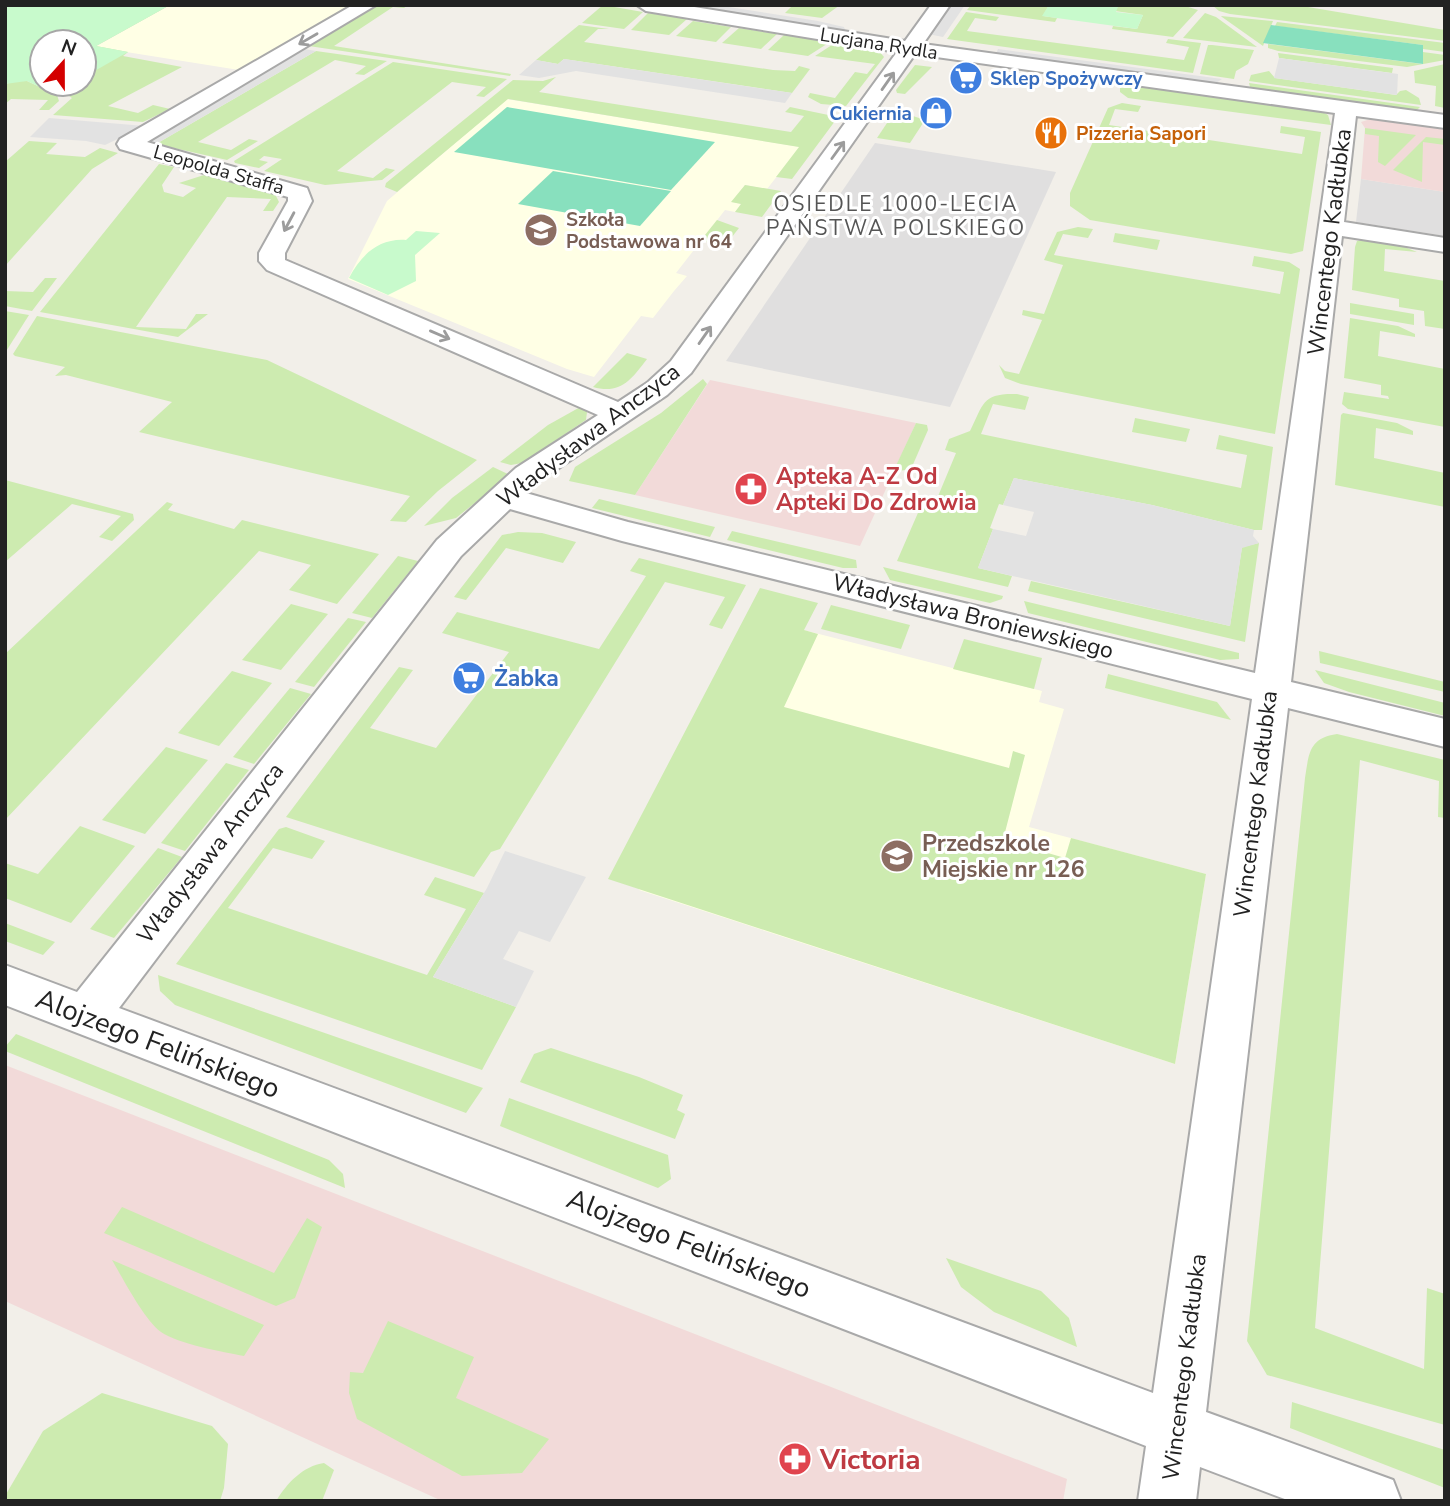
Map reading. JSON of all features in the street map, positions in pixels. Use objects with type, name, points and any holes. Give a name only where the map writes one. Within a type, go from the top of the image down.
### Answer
[{"type":"street","name":"Leopolda Staffa","points":[[368,5],[128,144],[299,193],[300,201],[272,253],[272,261],[276,265],[619,413]]},
{"type":"street","name":"Lucjana Rydla","points":[[646,5],[911,48],[1445,122]]},
{"type":"street","name":"Władysława Anczyca","points":[[86,1015],[449,548],[527,475],[657,389],[681,367],[941,5]]},
{"type":"street","name":"Wincentego Kadłubka","points":[[1167,1501],[1269,690],[1346,108]]},
{"type":"street","points":[[1331,227],[1445,245]]},
{"type":"street","name":"Władysława Broniewskiego","points":[[502,496],[622,531],[1445,733]]},
{"type":"street","name":"Alojzego Felińskiego","points":[[5,985],[1372,1501]]},
{"type":"shaded area","points":[[170,5],[356,5],[239,70],[98,47]]},
{"type":"shaded area","points":[[696,5],[716,5],[818,21],[844,27],[846,32],[692,8]]},
{"type":"shaded area","points":[[948,5],[965,5],[943,37],[928,34]]},
{"type":"shaded area","points":[[304,49],[316,51],[156,144],[145,141]]},
{"type":"shaded area","points":[[998,49],[1222,79],[1213,85],[995,56]]},
{"type":"shaded area","points":[[1279,58],[1398,74],[1397,95],[1274,78]]},
{"type":"shaded area","points":[[564,59],[792,93],[785,103],[576,71],[539,78],[519,75],[536,60],[558,64]]},
{"type":"shaded area","name":"Szkoła Podstawowa nr 64","points":[[507,99],[800,147],[767,189],[745,185],[732,202],[741,204],[735,212],[725,210],[676,273],[687,276],[653,318],[641,316],[594,377],[567,369],[348,279],[387,201]]},
{"type":"shaded area","points":[[49,118],[145,126],[105,145],[30,137]]},
{"type":"shaded area","points":[[1374,118],[1445,127],[1445,192],[1361,179],[1365,128],[1361,122]]},
{"type":"shaded area","points":[[875,143],[1056,172],[950,407],[726,361]]},
{"type":"shaded area","points":[[1361,179],[1445,192],[1445,236],[1356,222]]},
{"type":"shaded area","points":[[710,380],[916,423],[860,546],[635,495]]},
{"type":"shaded area","points":[[1014,478],[1152,505],[1254,530],[1253,536],[1259,543],[1242,548],[1230,626],[978,568],[993,529],[1026,536],[1034,512],[1003,505]]},
{"type":"shaded area","name":"Przedszkole Miejskie nr 126","points":[[772,622],[1042,691],[1039,702],[1064,709],[1029,827],[1206,874],[1175,1064],[639,890]]},
{"type":"shaded area","points":[[505,851],[586,877],[550,942],[519,931],[503,959],[534,971],[516,1007],[433,977],[487,888]]},
{"type":"shaded area","points":[[5,1065],[1067,1479],[1063,1501],[442,1501],[5,1301]]},
{"type":"green space","points":[[5,5],[170,5],[98,45],[98,28],[28,28],[28,81],[5,84]]},
{"type":"green space","points":[[153,5],[170,5],[98,45],[98,34]]},
{"type":"green space","points":[[373,5],[408,5],[404,8],[393,7],[334,46],[511,74],[510,76],[302,45]]},
{"type":"green space","points":[[603,5],[643,12],[624,29],[582,23]]},
{"type":"green space","points":[[793,5],[840,5],[822,18],[785,13]]},
{"type":"green space","points":[[971,5],[1049,5],[1043,16],[1057,18],[1055,22],[967,10]]},
{"type":"green space","points":[[1049,5],[1118,7],[1116,12],[1143,15],[1137,29],[1042,16]]},
{"type":"green space","points":[[1108,5],[1182,5],[1198,10],[1173,37],[1112,29],[1113,26],[1137,29],[1143,15],[1115,11],[1117,7]]},
{"type":"green space","points":[[1212,5],[1296,5],[1445,30],[1445,41],[1230,14],[1219,11]]},
{"type":"green space","points":[[966,12],[999,17],[996,21],[975,18],[967,31],[1184,60],[1189,47],[1166,43],[1168,39],[1201,43],[1193,73],[947,39]]},
{"type":"green space","points":[[648,13],[687,19],[669,35],[631,30]]},
{"type":"green space","points":[[1205,13],[1216,17],[1257,47],[1183,38]]},
{"type":"green space","points":[[1221,16],[1273,21],[1263,46]]},
{"type":"green space","points":[[693,21],[731,27],[716,42],[676,36]]},
{"type":"green space","points":[[1277,22],[1445,43],[1445,52],[1423,49],[1423,45],[1275,26]]},
{"type":"green space","points":[[579,25],[609,29],[598,29],[584,42],[773,70],[795,71],[799,66],[810,69],[792,93],[564,59],[558,64],[536,60]]},
{"type":"green space","points":[[1271,25],[1423,45],[1423,64],[1263,43]]},
{"type":"green space","points":[[739,28],[777,34],[761,49],[722,43]]},
{"type":"green space","points":[[784,35],[830,42],[808,56],[768,50]]},
{"type":"green space","points":[[835,43],[878,50],[884,57],[846,106],[821,104],[808,97],[810,93],[835,98],[855,72],[867,74],[875,64],[815,56]]},
{"type":"green space","points":[[1268,44],[1422,64],[1423,52],[1445,55],[1445,60],[1407,67],[1278,51],[1268,48]]},
{"type":"green space","points":[[1208,45],[1254,50],[1248,64],[1236,71],[1234,79],[1200,74]]},
{"type":"green space","points":[[98,46],[128,52],[123,56],[182,67],[108,106],[138,113],[153,105],[170,109],[143,122],[53,115],[72,98],[98,98]]},
{"type":"green space","points":[[98,46],[128,52],[98,69]]},
{"type":"green space","points":[[316,51],[387,61],[364,75],[355,74],[366,66],[335,60],[198,142],[231,150],[249,139],[258,141],[227,160],[156,144]]},
{"type":"green space","points":[[1278,53],[1393,68],[1392,73],[1279,58]]},
{"type":"green space","points":[[393,62],[507,79],[484,97],[476,96],[486,87],[452,82],[337,171],[373,178],[386,168],[395,170],[382,180],[325,185],[264,171],[282,159],[264,156],[259,160],[268,162],[259,168],[235,163],[234,161]]},
{"type":"green space","points":[[1445,64],[1445,108],[1435,106],[1436,86],[1415,83],[1414,71]]},
{"type":"green space","points":[[915,65],[932,67],[905,94],[897,93],[896,90]]},
{"type":"green space","points":[[1269,71],[1275,78],[1396,95],[1406,90],[1419,98],[1421,105],[1249,81],[1251,75]]},
{"type":"green space","points":[[556,77],[539,92],[791,132],[804,116],[785,112],[790,107],[838,117],[792,179],[776,177],[799,147],[508,99],[397,192],[385,187],[386,183],[513,80],[543,81]]},
{"type":"green space","points":[[27,81],[28,98],[58,98],[59,101],[49,110],[39,110],[48,100],[11,99],[5,104],[5,84]]},
{"type":"green space","points":[[1249,83],[1420,107],[1416,111],[1400,111],[1260,91],[1250,87]]},
{"type":"green space","points":[[1130,84],[1319,110],[1328,115],[1331,125],[1128,98],[1120,92],[1120,88]]},
{"type":"green space","points":[[1122,103],[1141,106],[1138,112],[1115,109],[1109,125],[1302,154],[1305,137],[1280,133],[1281,126],[1321,132],[1303,251],[1291,254],[1090,220],[1070,206],[1070,193],[1108,108]]},
{"type":"green space","points":[[507,107],[715,142],[671,190],[454,152]]},
{"type":"green space","points":[[913,116],[925,120],[910,143],[877,138],[891,117]]},
{"type":"green space","points":[[1365,128],[1416,135],[1385,166],[1378,162],[1379,136],[1365,134]]},
{"type":"green space","points":[[1426,137],[1445,139],[1445,145],[1423,142],[1422,182],[1393,170]]},
{"type":"green space","points":[[29,141],[57,143],[46,154],[85,157],[100,148],[118,153],[92,169],[5,266],[5,162]]},
{"type":"green space","points":[[159,164],[174,167],[162,185],[164,192],[183,197],[196,188],[179,183],[204,175],[275,194],[279,202],[273,211],[263,211],[271,199],[227,197],[136,327],[186,329],[196,314],[208,314],[178,337],[40,312]]},
{"type":"green space","points":[[553,171],[671,191],[640,226],[518,204]]},
{"type":"green space","points":[[745,185],[781,191],[762,217],[735,212],[741,204],[731,202]]},
{"type":"green space","points":[[717,220],[739,228],[724,247],[701,240]]},
{"type":"green space","points":[[1078,227],[1093,229],[1088,238],[1063,234],[1054,255],[1280,294],[1284,272],[1252,266],[1254,256],[1289,262],[1300,269],[1275,434],[1021,384],[1005,378],[999,365],[1005,371],[1019,374],[1042,320],[1022,315],[1023,310],[1044,314],[1063,265],[1044,260],[1057,232]]},
{"type":"green space","points":[[416,231],[440,233],[415,255],[416,281],[388,295],[349,278],[365,255],[379,245],[406,240]]},
{"type":"green space","points":[[1115,233],[1160,240],[1157,250],[1113,242]]},
{"type":"green space","points":[[1357,241],[1402,246],[1417,252],[1385,249],[1384,271],[1445,281],[1445,329],[1425,326],[1424,311],[1399,307],[1399,299],[1352,290],[1355,247]]},
{"type":"green space","points":[[45,278],[57,278],[32,311],[5,306],[5,291],[33,292]]},
{"type":"green space","points":[[1350,303],[1414,314],[1414,325],[1350,314]]},
{"type":"green space","points":[[5,311],[29,315],[5,353]]},
{"type":"green space","points":[[37,316],[267,360],[477,460],[438,491],[406,522],[390,521],[410,496],[139,432],[172,402],[66,375],[55,376],[65,367],[15,356],[13,354]]},
{"type":"green space","points":[[1350,318],[1398,326],[1415,334],[1415,337],[1380,331],[1378,356],[1445,369],[1445,427],[1348,409],[1342,404],[1344,392],[1389,399],[1388,396],[1381,395],[1381,385],[1344,378]]},
{"type":"green space","points":[[627,353],[647,359],[624,384],[611,389],[593,387]]},
{"type":"green space","points":[[703,379],[707,384],[635,495],[569,481],[575,467],[661,413]]},
{"type":"green space","points":[[1017,394],[1029,397],[1025,410],[993,404],[981,434],[1241,488],[1247,455],[1216,449],[1219,435],[1273,447],[1262,530],[1014,478],[1003,505],[999,504],[978,568],[1012,576],[1008,587],[897,561],[924,499],[936,501],[956,453],[945,450],[949,439],[970,431],[982,407],[990,398]]},
{"type":"green space","points":[[582,406],[587,412],[586,420],[522,463],[511,465],[500,462],[548,425]]},
{"type":"green space","points":[[1343,413],[1397,423],[1413,431],[1413,435],[1376,428],[1374,458],[1445,473],[1445,507],[1335,485]]},
{"type":"green space","points":[[1135,418],[1190,429],[1186,442],[1132,432]]},
{"type":"green space","points":[[916,423],[927,425],[928,430],[911,469],[893,472]]},
{"type":"green space","points":[[493,467],[510,475],[456,518],[424,526],[452,498]]},
{"type":"green space","points":[[5,480],[133,514],[134,520],[112,541],[99,537],[121,516],[72,504],[5,562]]},
{"type":"green space","points":[[599,499],[715,527],[710,537],[592,508]]},
{"type":"green space","points":[[167,502],[173,504],[168,510],[234,529],[242,520],[379,554],[337,604],[289,590],[311,565],[259,551],[5,820],[5,654]]},
{"type":"green space","points":[[732,531],[856,560],[857,568],[843,568],[727,540]]},
{"type":"green space","points":[[518,532],[542,533],[576,542],[563,563],[506,548],[466,600],[454,597],[502,535]]},
{"type":"green space","points":[[1259,543],[1245,642],[1028,591],[1031,581],[1230,626],[1242,547]]},
{"type":"green space","points":[[398,556],[418,561],[372,618],[352,613]]},
{"type":"green space","points":[[639,558],[746,585],[722,629],[709,625],[725,597],[665,582],[500,849],[491,852],[474,877],[286,817],[399,667],[413,670],[370,728],[436,748],[509,652],[442,633],[457,612],[599,649],[646,576],[630,571]]},
{"type":"green space","points":[[883,567],[1003,596],[1002,599],[990,603],[890,580]]},
{"type":"green space","name":"Przedszkole Miejskie nr 126","points":[[760,588],[818,603],[804,630],[818,634],[784,707],[1009,768],[1013,751],[1025,755],[1003,840],[1065,858],[1071,838],[1206,874],[1175,1064],[608,879]]},
{"type":"green space","points":[[1024,601],[1239,653],[1239,659],[1220,660],[1028,613]]},
{"type":"green space","points":[[291,604],[328,614],[281,670],[242,660]]},
{"type":"green space","points":[[831,605],[910,625],[901,649],[821,629]]},
{"type":"green space","points":[[348,618],[366,622],[314,687],[295,682]]},
{"type":"green space","points":[[964,639],[1042,658],[1034,689],[953,669]]},
{"type":"green space","points":[[1319,651],[1445,682],[1445,692],[1320,663]]},
{"type":"green space","points":[[1315,670],[1445,703],[1445,716],[1349,692],[1324,683]]},
{"type":"green space","points":[[232,671],[272,683],[219,746],[178,733]]},
{"type":"green space","points":[[1108,674],[1217,702],[1231,720],[1105,688]]},
{"type":"green space","points":[[290,688],[311,694],[254,764],[233,757]]},
{"type":"green space","points":[[1337,734],[1445,760],[1445,818],[1438,817],[1439,781],[1360,760],[1315,1328],[1424,1369],[1427,1288],[1445,1294],[1445,1425],[1267,1375],[1247,1341],[1305,778],[1312,748],[1321,739]]},
{"type":"green space","points":[[166,747],[208,760],[145,834],[102,820]]},
{"type":"green space","points":[[226,763],[249,770],[185,851],[161,843]]},
{"type":"green space","points":[[80,826],[135,846],[71,923],[5,898],[5,863],[38,874]]},
{"type":"green space","points":[[286,827],[325,841],[312,859],[273,848],[228,908],[427,975],[466,909],[424,895],[435,877],[484,893],[433,977],[516,1007],[482,1070],[176,964],[279,829]]},
{"type":"green space","points":[[158,848],[182,857],[114,938],[90,929]]},
{"type":"green space","points":[[5,923],[55,942],[43,955],[5,941]]},
{"type":"green space","points":[[158,975],[483,1088],[466,1113],[175,1005],[160,991]]},
{"type":"green space","points":[[16,1034],[329,1160],[343,1174],[345,1188],[5,1051],[5,1047]]},
{"type":"green space","points":[[551,1048],[639,1077],[683,1095],[677,1110],[685,1114],[675,1139],[520,1082],[534,1054]]},
{"type":"green space","points":[[509,1098],[668,1155],[671,1179],[658,1188],[500,1126]]},
{"type":"green space","points":[[122,1207],[274,1273],[307,1218],[322,1227],[295,1298],[276,1306],[104,1233]]},
{"type":"green space","points":[[946,1258],[1041,1291],[1069,1318],[1077,1347],[994,1312],[961,1287]]},
{"type":"green space","points":[[112,1260],[264,1325],[244,1356],[178,1340],[161,1332],[148,1318]]},
{"type":"green space","points":[[388,1321],[474,1357],[456,1398],[549,1439],[522,1473],[462,1476],[357,1419],[349,1393],[350,1372],[363,1373]]},
{"type":"green space","points":[[102,1393],[212,1426],[228,1444],[224,1488],[220,1501],[5,1501],[5,1496],[43,1431]]},
{"type":"green space","points":[[1292,1402],[1445,1450],[1445,1488],[1290,1428]]},
{"type":"green space","points":[[324,1463],[334,1470],[322,1501],[276,1501],[296,1476]]},
{"type":"place","name":"Sklep Spożywczy","points":[[966,78]]},
{"type":"place","name":"Cukiernia","points":[[936,113]]},
{"type":"place","name":"Pizzeria Sapori","points":[[1051,133]]},
{"type":"place","name":"Szkoła Podstawowa nr 64","points":[[541,230]]},
{"type":"place","name":"Apteka A-Z Od Apteki Do Zdrowia","points":[[751,489]]},
{"type":"place","name":"Żabka","points":[[469,678]]},
{"type":"place","name":"Przedszkole Miejskie nr 126","points":[[897,856]]},
{"type":"place","name":"Victoria","points":[[795,1459]]},
{"type":"district","name":"OSIEDLE 1000-LECIA PAŃSTWA POLSKIEGO","points":[[896,216]]}]
